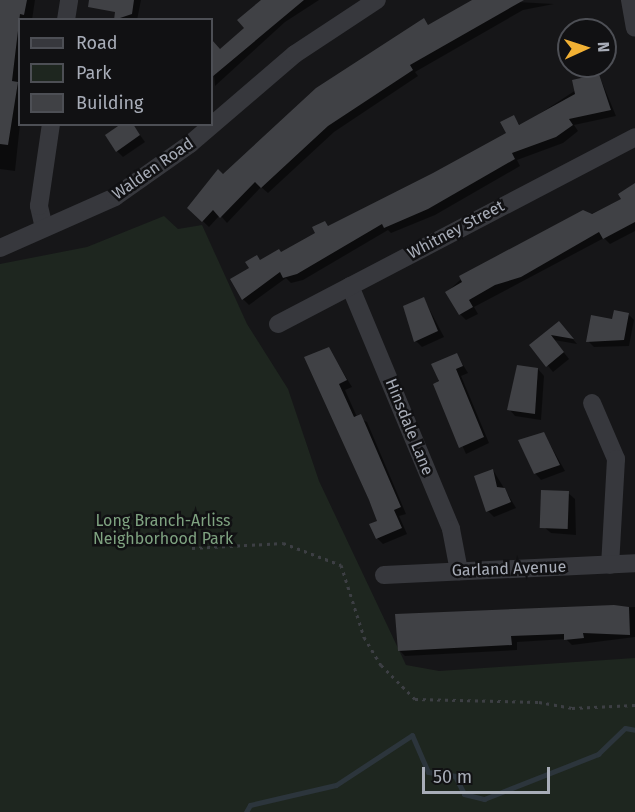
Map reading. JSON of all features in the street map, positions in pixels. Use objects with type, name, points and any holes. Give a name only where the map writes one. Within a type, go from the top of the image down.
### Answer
[{"type":"street","points":[[66,18],[69,0]]},
{"type":"street","name":"Walden Road","points":[[213,124],[295,54],[377,0]]},
{"type":"street","points":[[630,0],[635,28]]},
{"type":"street","points":[[44,228],[39,206],[51,126]]},
{"type":"street","name":"Walden Road","points":[[0,248],[115,197],[190,144],[211,126]]},
{"type":"street","name":"Whitney Street","points":[[278,324],[635,137]]},
{"type":"street","name":"Hinsdale Lane","points":[[350,286],[451,529],[459,571]]},
{"type":"street","points":[[592,404],[616,459],[610,565]]},
{"type":"street","name":"Garland Avenue","points":[[384,575],[635,563]]},
{"type":"path","points":[[192,548],[283,543],[341,565],[364,637],[381,665],[415,699],[539,702],[572,708],[635,705]]},
{"type":"green space","name":"Long Branch-Arliss Neighborhood Park","points":[[164,216],[178,229],[202,225],[247,324],[288,389],[319,481],[406,665],[439,671],[635,658],[635,812],[0,812],[0,264],[87,247]]},
{"type":"building","points":[[0,0],[27,0],[24,15],[20,14],[18,18],[12,81],[18,82],[8,145],[0,144]]},
{"type":"building","points":[[89,0],[134,0],[132,14],[120,18],[114,18],[115,12],[88,7]]},
{"type":"building","points":[[261,0],[304,0],[213,76],[213,41],[220,49],[244,28],[237,20]]},
{"type":"building","points":[[472,0],[524,0],[410,65],[413,70],[328,126],[261,188],[255,182],[220,218],[213,210],[202,222],[187,208],[218,169],[223,174],[316,88],[424,18],[428,25]]},
{"type":"building","points":[[600,78],[611,110],[569,119],[573,125],[556,137],[512,153],[515,159],[428,209],[384,228],[382,224],[297,274],[283,278],[280,272],[242,300],[230,279],[249,268],[245,262],[257,255],[260,260],[279,249],[281,252],[315,233],[312,227],[325,221],[328,226],[506,133],[500,122],[514,115],[519,125],[575,94],[572,80]]},
{"type":"building","points":[[118,126],[134,126],[140,135],[116,152],[105,135]]},
{"type":"building","points":[[635,183],[635,222],[603,239],[599,232],[521,277],[495,285],[469,300],[473,307],[459,315],[445,292],[462,282],[459,276],[583,210],[592,214],[621,199],[618,194]]},
{"type":"building","points":[[424,297],[438,331],[414,342],[403,306]]},
{"type":"building","points":[[614,310],[629,313],[624,340],[586,342],[591,315],[612,319]]},
{"type":"building","points":[[559,321],[574,339],[551,335],[564,352],[546,367],[529,345]]},
{"type":"building","points":[[329,347],[347,380],[339,384],[354,417],[361,414],[401,507],[394,510],[402,528],[376,539],[369,524],[377,521],[369,500],[304,357]]},
{"type":"building","points":[[457,353],[463,366],[456,369],[484,437],[459,448],[433,384],[439,381],[431,364]]},
{"type":"building","points":[[517,365],[538,368],[535,414],[507,410]]},
{"type":"building","points":[[544,432],[560,465],[534,474],[518,440]]},
{"type":"building","points":[[493,469],[497,487],[505,488],[511,502],[486,512],[474,476]]},
{"type":"building","points":[[541,490],[569,491],[568,529],[540,528]]},
{"type":"building","points":[[614,605],[629,607],[630,635],[583,633],[584,638],[564,640],[564,634],[511,636],[512,645],[398,651],[395,614]]},
{"type":"waterway","points":[[246,812],[250,805],[336,785],[412,735],[428,772],[455,776],[464,794],[484,799],[598,754],[625,728],[635,730]]}]
